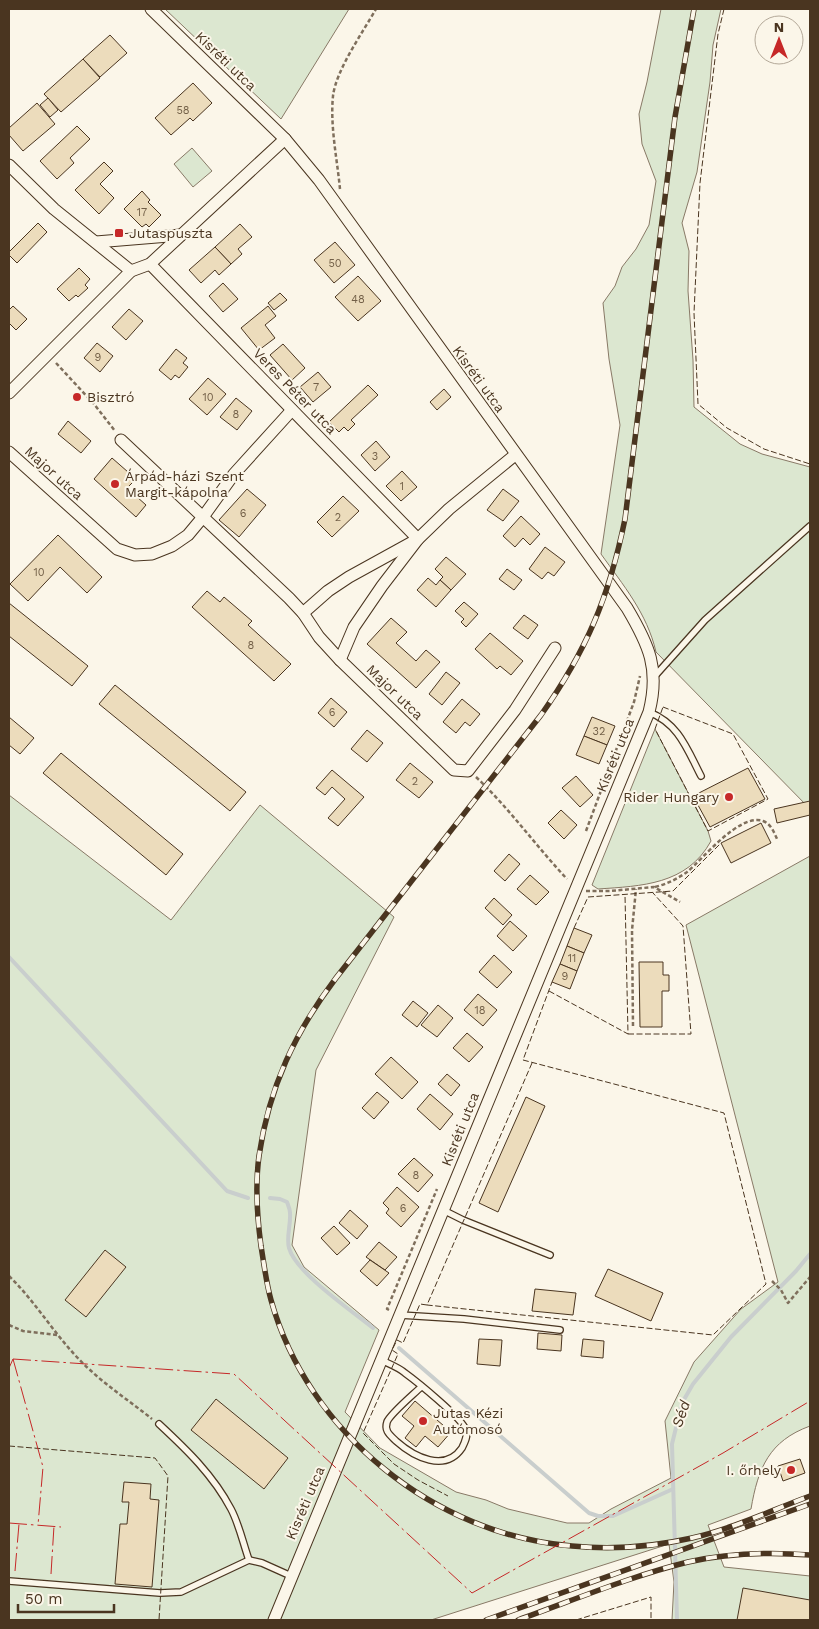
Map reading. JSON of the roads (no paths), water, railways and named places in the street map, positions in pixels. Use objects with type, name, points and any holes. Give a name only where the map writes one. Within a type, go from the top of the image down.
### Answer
[{"type":"street","name":"Kisréti utca","points":[[151,9],[285,139],[319,180],[515,455],[627,608],[645,641],[651,658],[654,677],[653,696],[649,712],[274,1620]]},
{"type":"street","points":[[9,393],[132,271],[150,264],[285,139]]},
{"type":"street","points":[[9,165],[54,209],[132,271]]},
{"type":"street","points":[[96,242],[181,235]]},
{"type":"street","name":"Veres Péter utca","points":[[150,264],[418,539]]},
{"type":"street","points":[[203,517],[234,474],[292,410]]},
{"type":"street","name":"Major utca","points":[[121,440],[289,598],[303,613],[319,637],[340,660],[454,770],[468,771],[515,710],[556,648]]},
{"type":"street","name":"Major utca","points":[[9,452],[117,549],[135,555],[152,554],[172,546],[188,535],[203,517]]},
{"type":"street","points":[[340,660],[354,627],[418,539],[449,509],[515,455]]},
{"type":"street","points":[[303,613],[328,591],[349,577],[418,539]]},
{"type":"lane","points":[[654,677],[705,620],[810,526]]},
{"type":"lane","points":[[649,712],[662,718],[678,733],[701,776]]},
{"type":"lane","points":[[443,1210],[550,1255]]},
{"type":"lane","points":[[400,1315],[464,1319],[560,1330]]},
{"type":"lane","points":[[381,1360],[403,1371],[456,1418],[465,1428],[466,1438],[463,1446],[452,1458],[446,1461],[434,1462],[422,1458],[402,1446],[387,1433],[388,1420],[421,1387]]},
{"type":"lane","points":[[159,1424],[188,1451],[214,1480],[232,1511],[249,1560]]},
{"type":"lane","points":[[9,1581],[160,1593],[180,1592],[249,1560],[262,1563],[291,1576]]},
{"type":"waterway","points":[[9,957],[227,1191],[248,1198]]},
{"type":"waterway","points":[[270,1198],[287,1202],[290,1213],[289,1248],[302,1269],[326,1291],[373,1328]]},
{"type":"waterway","name":"Séd","points":[[677,1620],[672,1444],[682,1403],[693,1384],[731,1337],[796,1271],[810,1254]]},
{"type":"waterway","points":[[399,1348],[589,1513],[598,1516],[613,1516],[673,1489]]},
{"type":"railway","points":[[694,9],[675,117],[625,519],[604,598],[584,645],[541,715],[336,978],[321,998],[296,1040],[277,1084],[263,1131],[257,1178],[258,1223],[271,1300],[289,1348],[314,1393],[346,1433],[384,1469],[426,1498],[472,1522],[521,1538],[572,1546],[602,1548],[647,1546],[707,1534],[810,1496]]},
{"type":"railway","points":[[486,1620],[810,1504]]},
{"type":"railway","points":[[518,1620],[624,1581],[688,1562],[749,1554],[810,1555]]},
{"type":"place","name":"Jutaspuszta","points":[[119,233]]},
{"type":"place","name":"Bisztró","points":[[77,397]]},
{"type":"place","name":"Árpád-házi Szent Margit-kápolna","points":[[115,484]]},
{"type":"place","name":"Rider Hungary","points":[[729,797]]},
{"type":"place","name":"Jutas Kézi Autómosó","points":[[423,1421]]},
{"type":"place","name":"I. őrhely","points":[[791,1470]]}]
